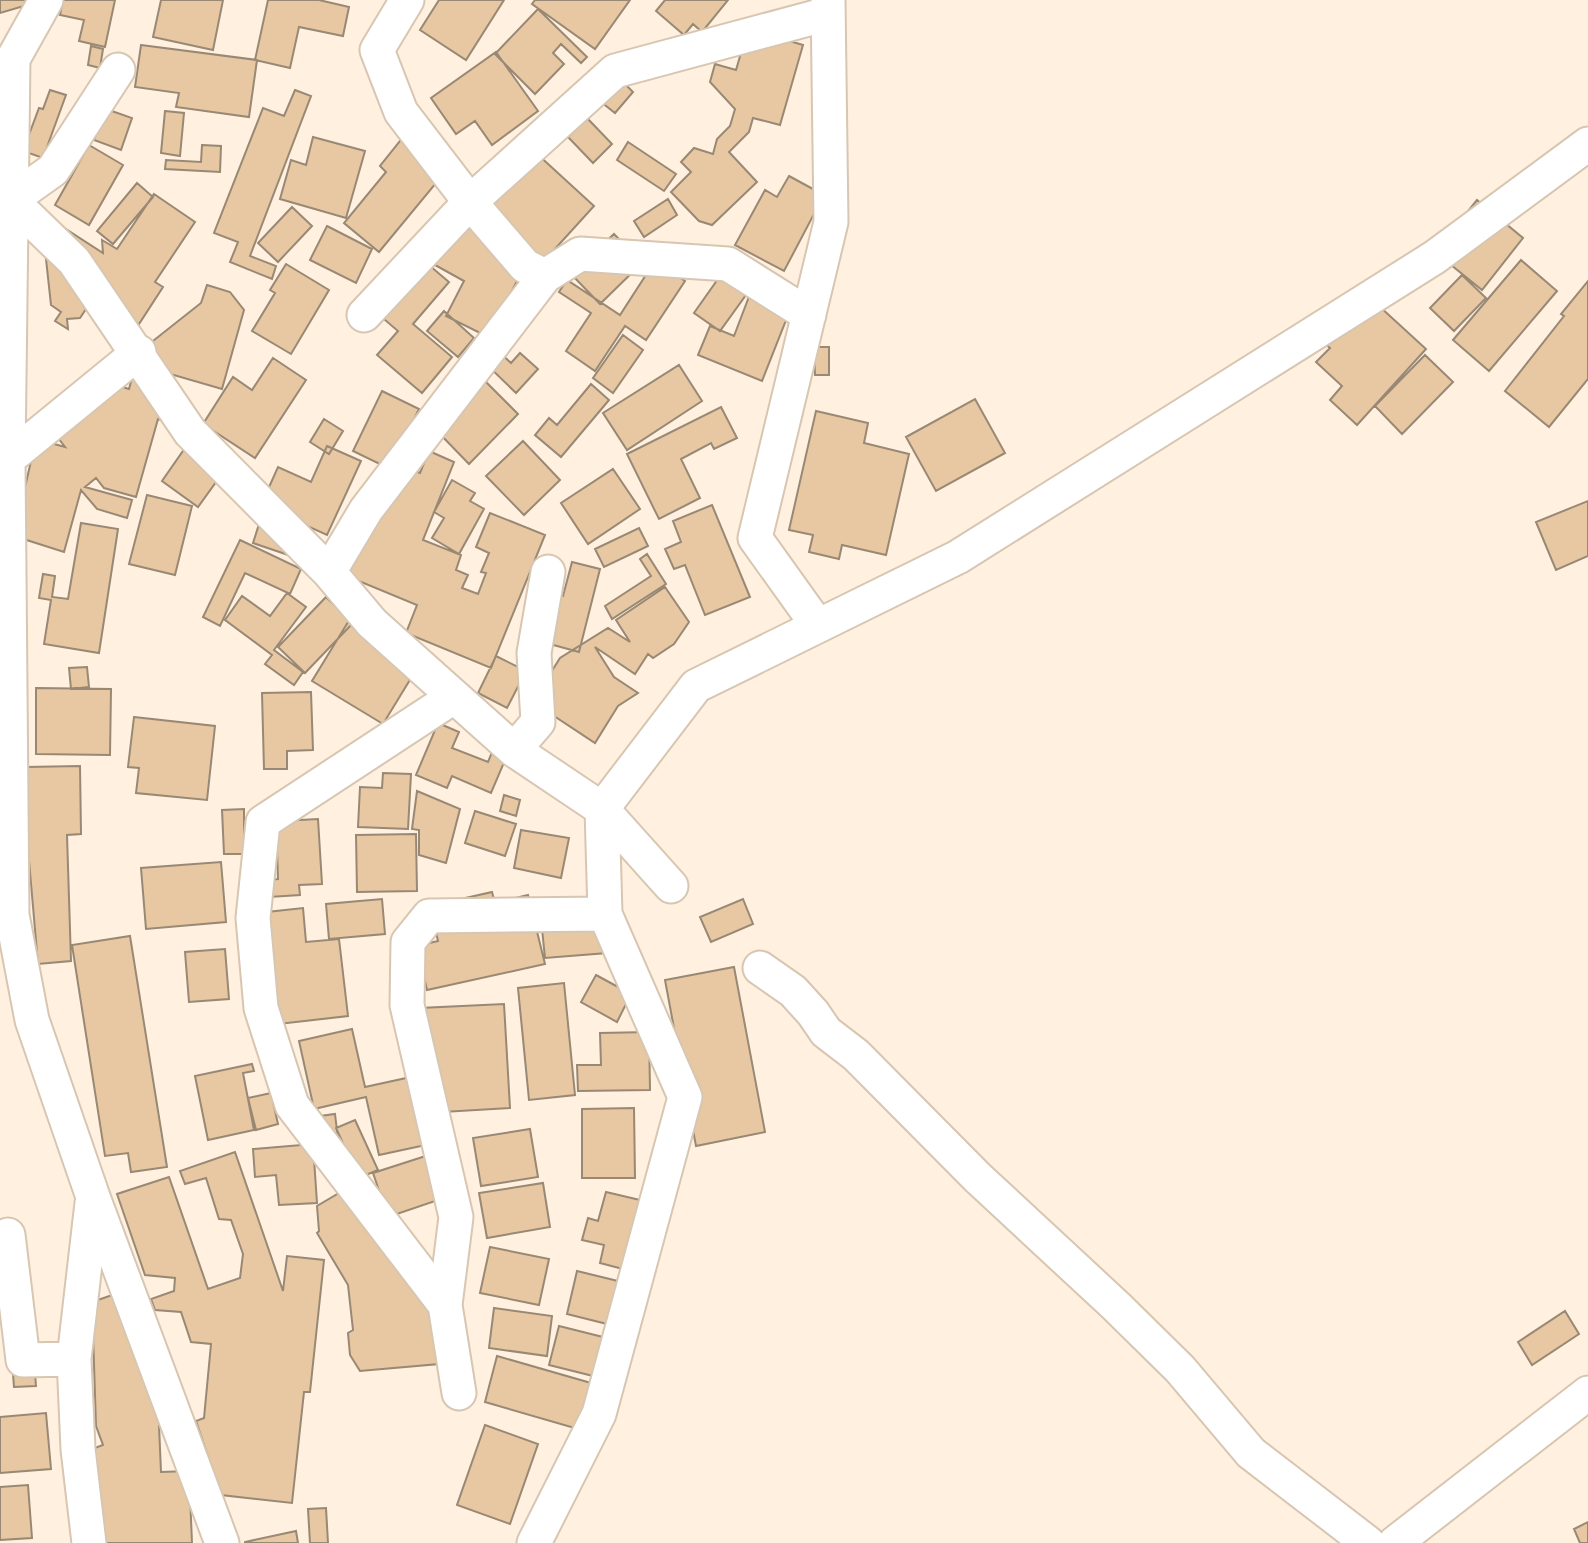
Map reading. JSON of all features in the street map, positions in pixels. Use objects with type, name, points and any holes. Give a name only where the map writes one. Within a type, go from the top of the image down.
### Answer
[{"type":"street","points":[[46,0],[7,50],[6,120],[11,200],[8,459],[12,915],[32,1020],[93,1197],[222,1543]]},
{"type":"street","points":[[407,0],[377,50],[401,111],[470,202],[525,266],[545,276]]},
{"type":"street","points":[[364,315],[470,202],[615,71],[827,7],[831,222],[755,538],[818,626]]},
{"type":"street","points":[[11,200],[53,170],[118,70]]},
{"type":"street","points":[[534,1543],[599,1414],[685,1097],[606,914],[603,808],[696,686],[958,557],[1435,257],[1588,144]]},
{"type":"street","points":[[11,200],[74,261],[139,352],[190,432],[329,572],[372,623],[452,698],[514,750],[603,808],[671,886]]},
{"type":"street","points":[[329,572],[366,510],[545,276],[580,254],[728,264],[809,315]]},
{"type":"street","points":[[8,459],[139,352]]},
{"type":"street","points":[[514,750],[538,722],[534,653],[548,572]]},
{"type":"street","points":[[446,1305],[292,1105],[261,1008],[253,918],[262,822],[452,698]]},
{"type":"street","points":[[459,1394],[446,1305],[456,1217],[407,1004],[408,942],[429,916],[606,914]]},
{"type":"street","points":[[760,968],[793,991],[826,1032],[856,1055],[978,1178],[1180,1369],[1251,1453],[1368,1543]]},
{"type":"street","points":[[89,1543],[78,1449],[74,1359],[93,1197]]},
{"type":"street","points":[[8,1236],[23,1360],[74,1359]]},
{"type":"street","points":[[1395,1543],[1588,1392]]},
{"type":"building","points":[[0,0],[44,0],[0,13]]},
{"type":"building","points":[[63,0],[115,0],[105,47],[79,41],[84,20],[60,15]]},
{"type":"building","points":[[161,0],[223,0],[213,50],[153,37]]},
{"type":"building","points":[[268,0],[319,0],[349,7],[343,36],[299,27],[290,68],[255,60]]},
{"type":"building","points":[[439,0],[504,0],[466,60],[420,30]]},
{"type":"building","points":[[535,0],[630,0],[595,49],[532,4]]},
{"type":"building","points":[[665,0],[728,0],[702,32],[693,24],[684,35],[656,11]]},
{"type":"building","points":[[538,9],[587,57],[581,63],[561,44],[553,53],[564,64],[535,94],[495,54]]},
{"type":"building","points":[[748,29],[803,45],[780,125],[753,118],[749,132],[729,152],[757,182],[712,225],[699,221],[671,192],[691,172],[681,162],[694,148],[713,154],[717,139],[730,126],[735,109],[710,82],[715,64],[736,70]]},
{"type":"building","points":[[141,45],[257,60],[249,117],[176,107],[179,93],[135,87]]},
{"type":"building","points":[[91,46],[103,49],[100,68],[88,65]]},
{"type":"building","points":[[496,52],[538,111],[492,145],[475,121],[456,134],[431,98]]},
{"type":"building","points":[[621,80],[633,92],[615,113],[601,102]]},
{"type":"building","points":[[50,90],[66,95],[43,158],[23,151],[39,108],[43,109]]},
{"type":"building","points":[[295,90],[311,96],[250,256],[276,266],[272,279],[230,262],[238,242],[214,233],[263,108],[284,116]]},
{"type":"building","points":[[106,109],[132,118],[121,150],[94,140]]},
{"type":"building","points":[[165,111],[184,113],[180,156],[161,153]]},
{"type":"building","points":[[587,118],[612,144],[593,163],[568,137]]},
{"type":"building","points":[[404,136],[446,171],[379,252],[344,223],[386,172],[380,166]]},
{"type":"building","points":[[313,137],[365,151],[346,218],[280,199],[291,160],[306,165]]},
{"type":"building","points":[[628,142],[676,174],[664,191],[617,160]]},
{"type":"building","points":[[89,145],[123,165],[89,225],[55,205]]},
{"type":"building","points":[[202,145],[221,146],[220,172],[165,169],[166,160],[201,162]]},
{"type":"building","points":[[535,152],[594,206],[544,261],[485,207]]},
{"type":"building","points":[[789,176],[824,195],[784,271],[735,245],[765,190],[777,197]]},
{"type":"building","points":[[137,183],[153,197],[113,244],[97,231]]},
{"type":"building","points":[[154,194],[195,222],[155,282],[163,287],[139,324],[113,307],[100,288],[80,318],[67,319],[68,329],[55,321],[61,312],[51,305],[41,213],[103,253],[102,240],[117,249]]},
{"type":"building","points":[[668,199],[677,215],[644,237],[634,221]]},
{"type":"building","points":[[1477,200],[1523,238],[1482,290],[1435,252]]},
{"type":"building","points":[[292,207],[312,226],[278,262],[258,243]]},
{"type":"building","points":[[457,220],[529,258],[488,337],[446,316],[464,281],[435,265]]},
{"type":"building","points":[[327,226],[372,249],[356,283],[310,260]]},
{"type":"building","points":[[614,234],[642,263],[600,304],[571,274]]},
{"type":"building","points":[[423,260],[449,282],[413,324],[452,357],[422,393],[377,355],[398,331],[378,314]]},
{"type":"building","points":[[1521,260],[1557,291],[1489,371],[1453,340]]},
{"type":"building","points":[[655,261],[685,281],[646,340],[625,326],[595,371],[566,351],[591,313],[559,292],[567,280],[620,315]]},
{"type":"building","points":[[730,262],[756,281],[720,331],[694,313]]},
{"type":"building","points":[[286,264],[329,290],[291,354],[252,331],[275,293],[270,290]]},
{"type":"building","points":[[1462,275],[1486,298],[1454,331],[1430,308]]},
{"type":"building","points":[[1588,281],[1588,379],[1549,427],[1505,391]]},
{"type":"building","points":[[207,285],[230,292],[244,310],[222,389],[167,373],[165,421],[158,419],[136,497],[104,488],[96,478],[85,487],[132,500],[127,518],[97,509],[81,490],[64,552],[14,536],[36,439],[65,447],[45,421],[98,380],[129,389],[139,352],[201,303]]},
{"type":"building","points":[[750,294],[790,310],[762,381],[698,355],[710,326],[734,336]]},
{"type":"building","points":[[1367,295],[1426,349],[1357,425],[1330,400],[1342,386],[1316,362],[1330,348],[1324,343]]},
{"type":"building","points":[[444,311],[474,338],[458,357],[427,331]]},
{"type":"building","points":[[623,335],[643,350],[613,393],[593,378]]},
{"type":"building","points":[[814,347],[829,347],[829,375],[815,375]]},
{"type":"building","points":[[496,349],[511,363],[520,353],[538,369],[516,393],[484,362]]},
{"type":"building","points":[[1425,355],[1453,382],[1402,434],[1375,406]]},
{"type":"building","points":[[273,358],[306,380],[255,458],[203,424],[233,377],[252,390]]},
{"type":"building","points":[[466,362],[518,414],[469,464],[436,430]]},
{"type":"building","points":[[679,365],[702,401],[627,450],[603,413]]},
{"type":"building","points":[[591,384],[609,400],[561,457],[535,435],[549,418],[557,425]]},
{"type":"building","points":[[382,391],[419,409],[390,469],[353,451]]},
{"type":"building","points":[[975,399],[1005,453],[936,491],[906,437]]},
{"type":"building","points":[[721,407],[737,438],[714,449],[711,443],[681,459],[700,498],[659,519],[627,454]]},
{"type":"building","points":[[816,411],[868,423],[864,443],[909,454],[886,555],[842,545],[839,559],[809,552],[813,535],[789,530]]},
{"type":"building","points":[[324,419],[343,431],[329,454],[310,442]]},
{"type":"building","points":[[192,438],[229,464],[198,507],[162,481]]},
{"type":"building","points":[[523,441],[560,480],[524,515],[486,476]]},
{"type":"building","points":[[327,446],[361,461],[327,535],[261,505],[278,467],[311,482]]},
{"type":"building","points":[[429,451],[454,462],[423,540],[461,555],[456,570],[468,575],[462,588],[478,594],[486,573],[481,572],[489,553],[476,547],[490,513],[545,535],[491,668],[406,633],[417,605],[337,572],[399,465],[420,473]]},
{"type":"building","points":[[613,469],[640,509],[588,544],[561,503]]},
{"type":"building","points":[[452,480],[475,493],[470,501],[484,509],[459,554],[432,538],[444,518],[434,512]]},
{"type":"building","points":[[147,495],[192,506],[175,575],[129,564]]},
{"type":"building","points":[[1588,501],[1588,556],[1556,570],[1536,522]]},
{"type":"building","points":[[712,505],[750,597],[705,615],[685,565],[674,569],[665,549],[681,542],[673,521]]},
{"type":"building","points":[[260,521],[306,561],[253,543]]},
{"type":"building","points":[[81,523],[118,529],[99,653],[44,644],[51,600],[39,598],[43,574],[55,576],[52,597],[68,599]]},
{"type":"building","points":[[639,528],[648,546],[604,567],[595,549]]},
{"type":"building","points":[[240,540],[301,569],[290,594],[245,573],[220,626],[203,617]]},
{"type":"building","points":[[647,554],[666,584],[612,619],[605,606],[651,576],[640,559]]},
{"type":"building","points":[[572,562],[600,569],[579,652],[535,640],[548,591],[563,596]]},
{"type":"building","points":[[665,587],[689,622],[674,644],[653,658],[648,654],[635,674],[595,647],[614,677],[638,693],[618,706],[595,743],[542,708],[545,682],[560,658],[608,628],[630,642],[616,620]]},
{"type":"building","points":[[287,593],[306,607],[274,650],[303,672],[294,685],[265,664],[272,655],[225,620],[242,596],[270,616]]},
{"type":"building","points":[[326,597],[353,623],[305,673],[278,647]]},
{"type":"building","points":[[348,622],[419,665],[383,724],[312,681]]},
{"type":"building","points":[[496,656],[526,671],[507,708],[478,693]]},
{"type":"building","points":[[87,667],[89,687],[71,689],[69,668]]},
{"type":"building","points":[[36,688],[111,689],[110,755],[36,754]]},
{"type":"building","points":[[311,692],[313,750],[287,751],[287,769],[264,769],[262,693]]},
{"type":"building","points":[[134,717],[215,726],[207,800],[136,793],[139,768],[128,767]]},
{"type":"building","points":[[438,723],[459,732],[452,748],[488,762],[494,747],[508,753],[491,793],[452,776],[447,788],[416,775]]},
{"type":"building","points":[[80,766],[81,834],[67,835],[71,961],[38,964],[28,849],[26,767]]},
{"type":"building","points":[[383,773],[411,774],[408,829],[358,827],[360,787],[382,788]]},
{"type":"building","points":[[417,791],[460,809],[446,863],[419,855],[419,830],[412,829]]},
{"type":"building","points":[[504,795],[520,800],[516,816],[500,811]]},
{"type":"building","points":[[244,809],[244,854],[224,854],[222,810]]},
{"type":"building","points":[[475,811],[516,824],[505,856],[465,843]]},
{"type":"building","points":[[318,819],[322,884],[299,885],[300,895],[269,897],[268,880],[278,879],[277,848],[263,822]]},
{"type":"building","points":[[521,830],[569,838],[561,878],[514,868]]},
{"type":"building","points":[[416,834],[417,891],[357,892],[356,835]]},
{"type":"building","points":[[221,862],[226,922],[146,929],[141,868]]},
{"type":"building","points":[[492,892],[495,903],[528,895],[545,964],[427,990],[417,946],[438,941],[430,906]]},
{"type":"building","points":[[382,899],[385,934],[329,939],[326,904]]},
{"type":"building","points":[[743,899],[753,924],[711,942],[700,917]]},
{"type":"building","points":[[603,904],[607,953],[545,958],[540,909]]},
{"type":"building","points":[[303,908],[306,942],[339,939],[348,1016],[270,1025],[258,913]]},
{"type":"building","points":[[130,936],[167,1167],[131,1172],[128,1153],[105,1156],[72,945]]},
{"type":"building","points":[[225,949],[229,999],[189,1002],[185,952]]},
{"type":"building","points":[[734,967],[765,1132],[696,1146],[665,980]]},
{"type":"building","points":[[596,975],[631,994],[617,1022],[581,1002]]},
{"type":"building","points":[[564,983],[575,1095],[529,1100],[518,988]]},
{"type":"building","points":[[504,1004],[510,1108],[443,1112],[441,1076],[424,1077],[420,1008]]},
{"type":"building","points":[[352,1029],[365,1087],[420,1075],[435,1143],[379,1155],[366,1097],[314,1109],[299,1041]]},
{"type":"building","points":[[649,1032],[650,1090],[578,1091],[577,1065],[601,1065],[600,1033]]},
{"type":"building","points":[[252,1064],[254,1071],[243,1073],[254,1130],[208,1140],[195,1076]]},
{"type":"building","points":[[271,1093],[278,1124],[256,1130],[248,1098]]},
{"type":"building","points":[[634,1108],[635,1178],[582,1178],[582,1109]]},
{"type":"building","points":[[335,1114],[338,1139],[320,1116]]},
{"type":"building","points":[[355,1120],[378,1170],[359,1178],[336,1128]]},
{"type":"building","points":[[530,1129],[538,1177],[481,1186],[473,1138]]},
{"type":"building","points":[[313,1144],[317,1203],[279,1205],[276,1175],[255,1177],[253,1149]]},
{"type":"building","points":[[235,1152],[283,1291],[287,1256],[324,1260],[310,1392],[304,1392],[292,1503],[221,1495],[196,1421],[204,1418],[211,1344],[191,1342],[181,1312],[155,1310],[151,1299],[174,1291],[175,1278],[145,1275],[117,1194],[169,1177],[208,1289],[240,1278],[243,1254],[231,1220],[219,1219],[206,1178],[185,1184],[180,1171]]},
{"type":"building","points":[[438,1152],[453,1195],[388,1217],[373,1173]]},
{"type":"building","points":[[543,1183],[550,1227],[487,1238],[479,1193]]},
{"type":"building","points":[[606,1192],[640,1200],[623,1269],[600,1263],[604,1245],[582,1240],[588,1218],[598,1221]]},
{"type":"building","points":[[339,1193],[434,1317],[439,1364],[360,1371],[350,1355],[348,1333],[353,1330],[348,1285],[317,1233],[317,1206]]},
{"type":"building","points":[[490,1247],[549,1259],[539,1305],[480,1293]]},
{"type":"building","points":[[577,1271],[622,1282],[611,1325],[567,1314]]},
{"type":"building","points":[[118,1293],[171,1421],[159,1425],[161,1472],[189,1471],[192,1543],[73,1543],[87,1451],[103,1445],[96,1426],[92,1302]]},
{"type":"building","points":[[494,1308],[552,1316],[547,1356],[489,1348]]},
{"type":"building","points":[[1565,1311],[1579,1334],[1532,1365],[1518,1342]]},
{"type":"building","points":[[559,1326],[603,1337],[593,1376],[549,1365]]},
{"type":"building","points":[[497,1356],[591,1383],[578,1429],[485,1402]]},
{"type":"building","points":[[35,1373],[36,1386],[14,1387],[13,1374]]},
{"type":"building","points":[[46,1413],[51,1469],[0,1473],[0,1417]]},
{"type":"building","points":[[485,1425],[538,1444],[510,1524],[457,1505]]},
{"type":"building","points":[[28,1485],[32,1538],[0,1540],[0,1487]]},
{"type":"building","points":[[326,1508],[328,1543],[310,1543],[308,1509]]},
{"type":"building","points":[[1588,1522],[1588,1543],[1580,1543],[1574,1529]]},
{"type":"building","points":[[296,1531],[298,1543],[245,1543],[245,1542]]}]
